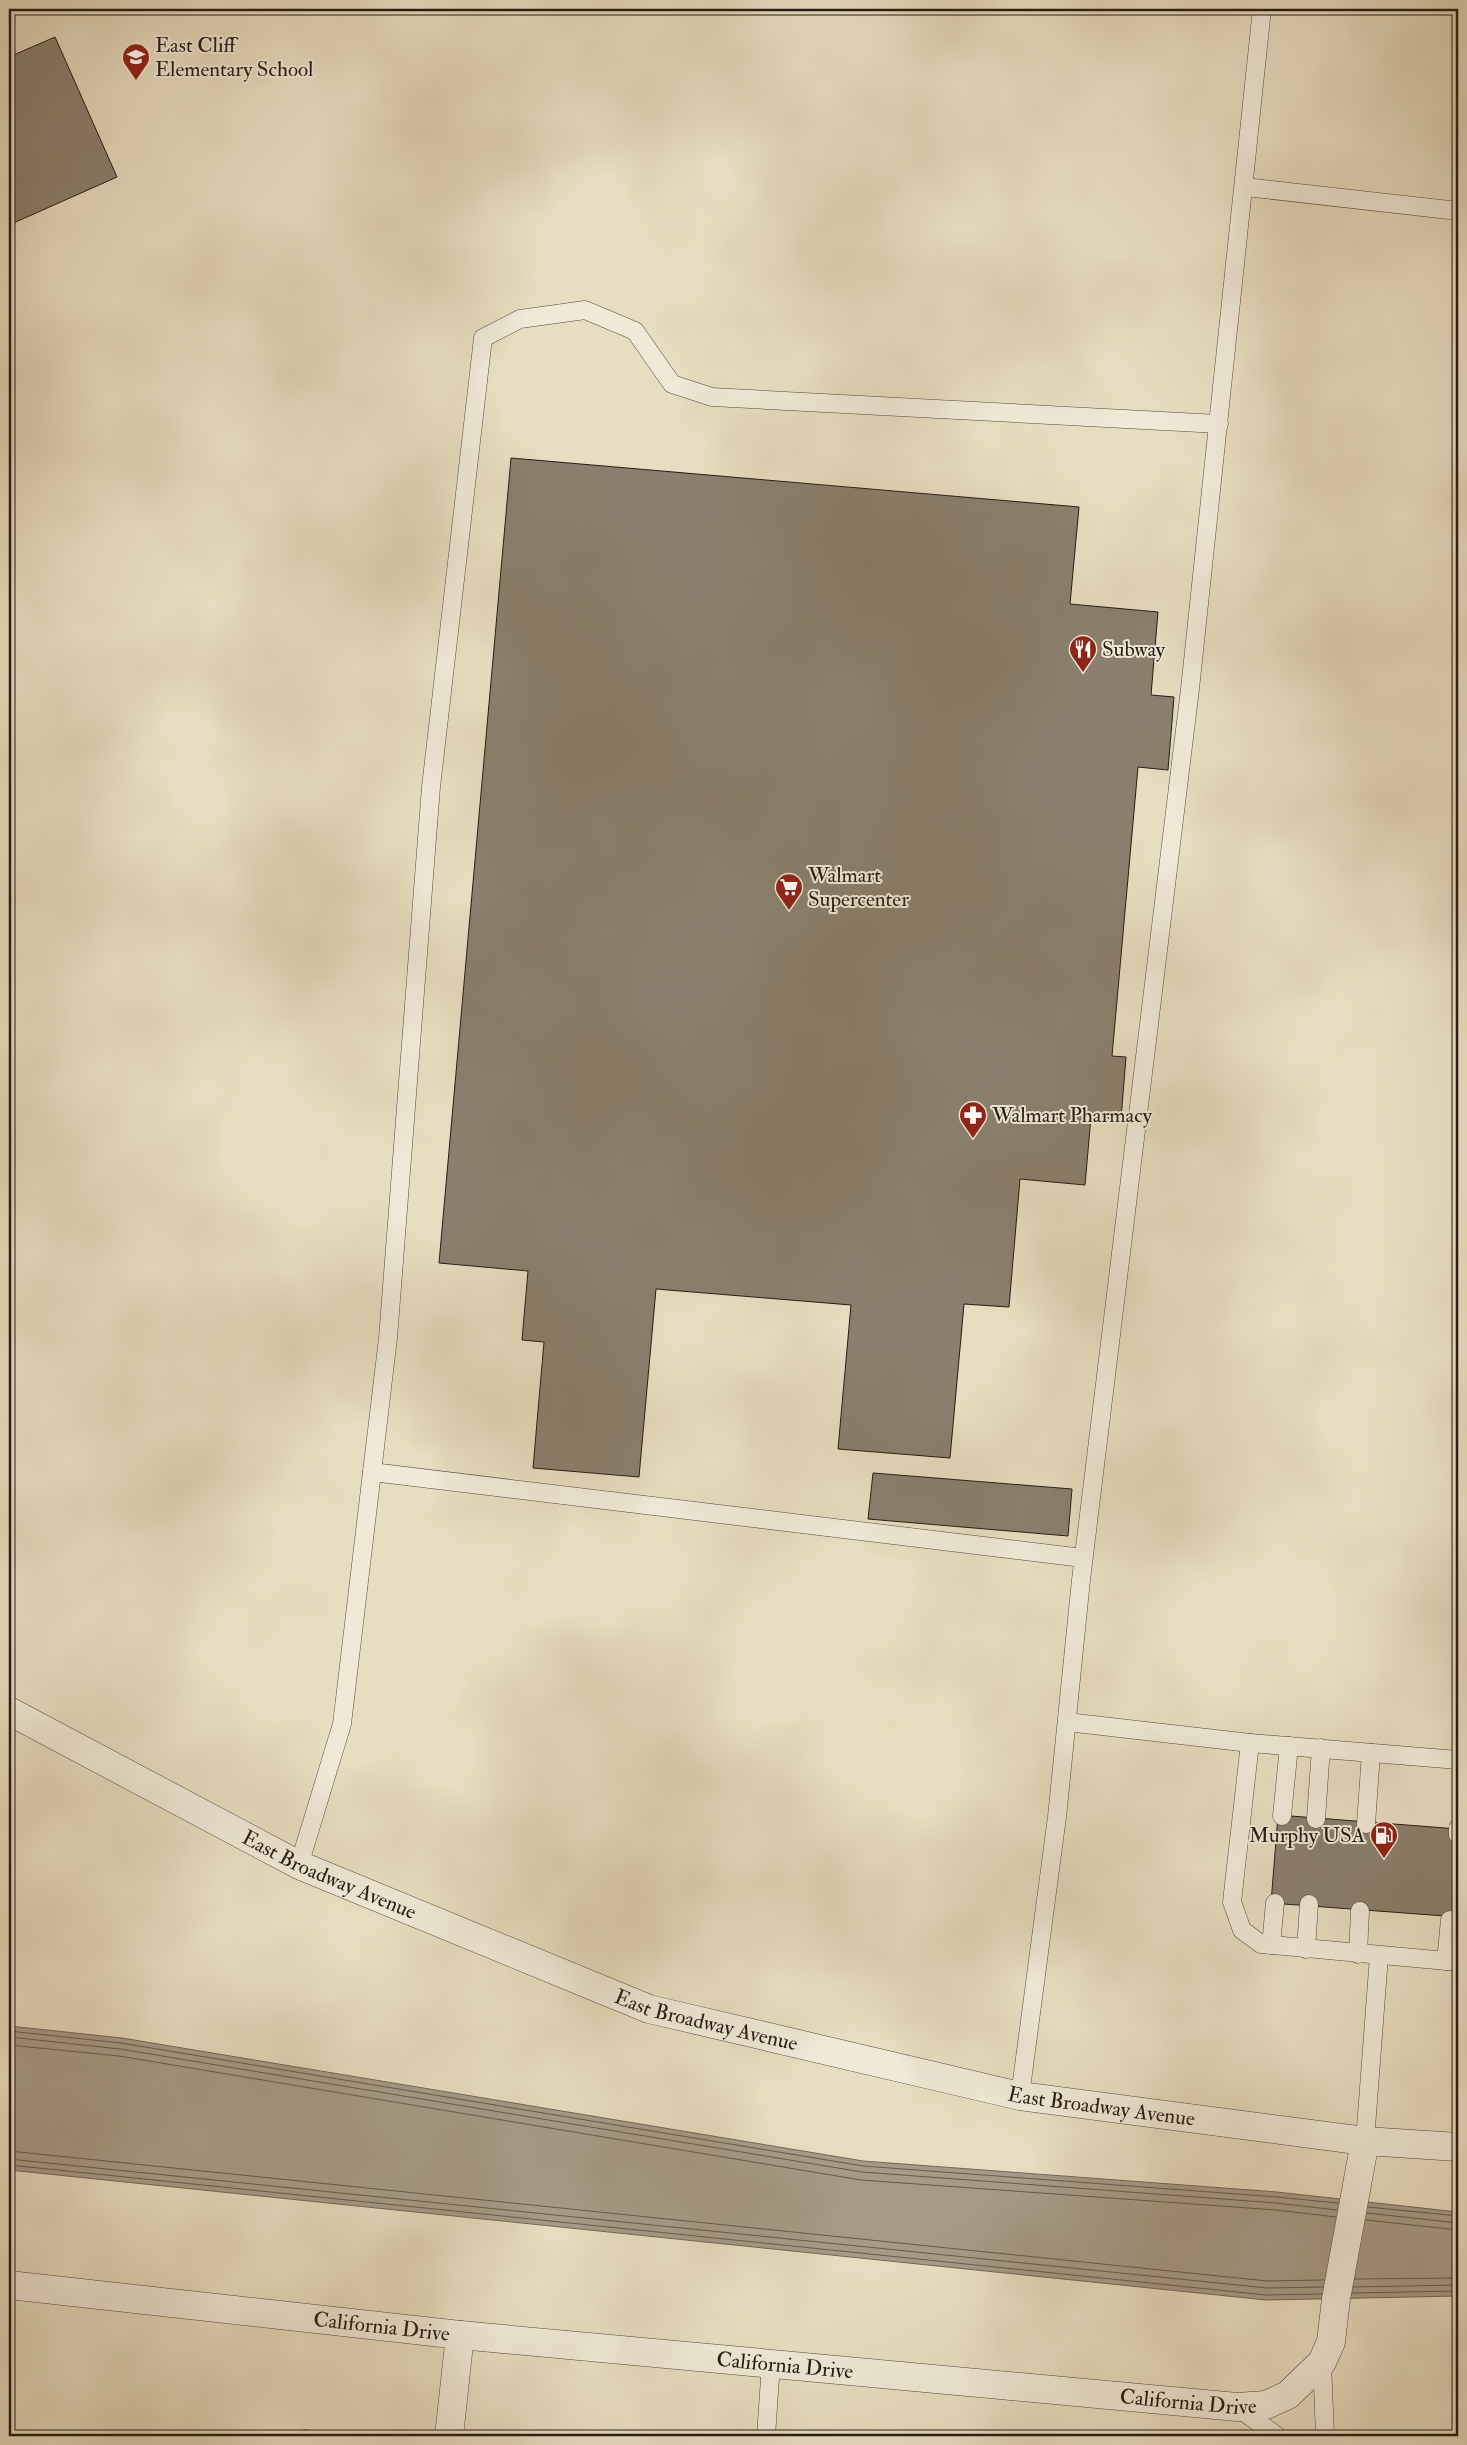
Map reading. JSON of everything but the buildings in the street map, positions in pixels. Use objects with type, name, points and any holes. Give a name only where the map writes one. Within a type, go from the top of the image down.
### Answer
[{"type":"street","name":"East Broadway Avenue","points":[[9,1711],[299,1865],[649,2009],[1020,2096],[1365,2141],[1458,2147]]},
{"type":"street","name":"California Drive","points":[[9,2285],[460,2335],[1237,2407],[1266,2405],[1288,2395],[1322,2362],[1331,2342],[1336,2299],[1365,2141]]},
{"type":"street","points":[[449,2436],[460,2335]]},
{"type":"lane","points":[[1020,2096],[1057,1817],[1084,1558],[1184,740],[1245,187],[1262,9]]},
{"type":"lane","points":[[1245,187],[1458,211]]},
{"type":"lane","points":[[299,1865],[342,1724],[388,1338],[431,787],[483,338],[520,318],[585,310],[635,331],[672,384],[712,397],[1219,424]]},
{"type":"lane","points":[[372,1472],[1084,1558]]},
{"type":"lane","points":[[1066,1722],[1250,1743],[1458,1760]]},
{"type":"lane","points":[[1250,1743],[1232,1902],[1242,1930],[1261,1944],[1452,1962],[1450,1920]]},
{"type":"lane","points":[[1282,1816],[1289,1746]]},
{"type":"lane","points":[[1316,1819],[1321,1748]]},
{"type":"lane","points":[[1366,1824],[1371,1753]]},
{"type":"lane","points":[[1458,1828],[1458,1835]]},
{"type":"lane","points":[[1271,1945],[1275,1903]]},
{"type":"lane","points":[[1306,1949],[1309,1904]]},
{"type":"lane","points":[[1358,1954],[1360,1911]]},
{"type":"lane","points":[[1365,2141],[1379,1956]]},
{"type":"lane","points":[[1322,2362],[1325,2436]]},
{"type":"lane","points":[[766,2436],[770,2364]]},
{"type":"lane","points":[[1237,2407],[1277,2436]]},
{"type":"water","points":[[9,2026],[122,2038],[863,2161],[1277,2192],[1458,2212],[1458,2296],[1266,2300],[9,2170]]},
{"type":"place","name":"East Cliff Elementary School","points":[[136,81]]},
{"type":"place","name":"Subway","points":[[1083,673]]},
{"type":"place","name":"Walmart Supercenter","points":[[789,911]]},
{"type":"place","name":"Walmart Pharmacy","points":[[973,1139]]},
{"type":"place","name":"Murphy USA","points":[[1384,1859]]}]
